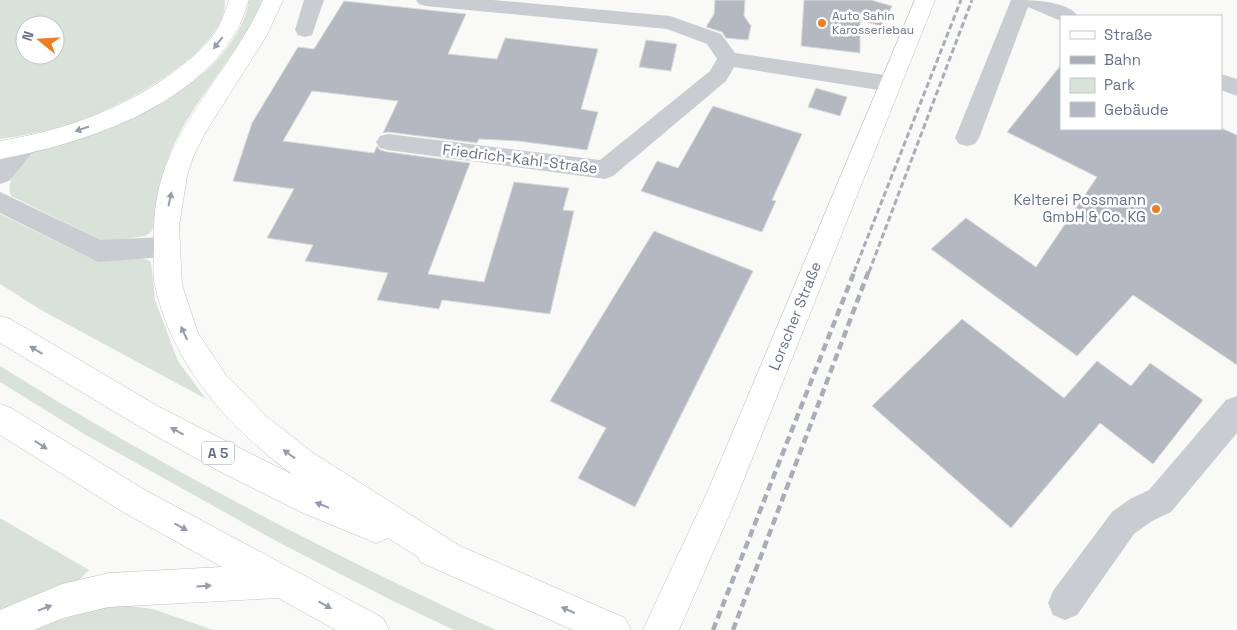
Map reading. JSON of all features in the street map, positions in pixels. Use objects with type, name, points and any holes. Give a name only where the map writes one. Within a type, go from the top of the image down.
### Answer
[{"type":"main road","points":[[0,150],[26,146],[101,122],[167,88],[216,47],[233,22],[238,0]]},
{"type":"main road","points":[[273,0],[267,16],[244,56],[204,115],[180,159],[168,202],[164,247],[166,278],[173,310],[193,353],[225,396],[268,438],[328,481],[448,556]]},
{"type":"main road","name":"Lorscher Straße","points":[[661,630],[718,504],[925,0]]},
{"type":"main road","name":"A 5","points":[[0,328],[114,396],[221,455],[306,498],[448,556],[613,630]]},
{"type":"main road","points":[[0,418],[134,501],[371,630]]},
{"type":"main road","points":[[0,627],[62,601],[108,590],[282,581]]},
{"type":"street","points":[[305,30],[314,0]]},
{"type":"street","points":[[426,0],[606,8],[670,23],[714,39],[728,59],[891,84]]},
{"type":"street","points":[[967,138],[1021,0]]},
{"type":"street","points":[[1030,0],[1066,15]]},
{"type":"street","name":"Friedrich-Kahl-Straße","points":[[388,142],[605,170],[718,76],[728,59]]},
{"type":"street","points":[[1222,81],[1237,88]]},
{"type":"street","points":[[0,175],[26,146]]},
{"type":"street","points":[[0,202],[98,251],[164,247]]},
{"type":"street","points":[[1065,603],[1123,523],[1141,510],[1160,501],[1237,410]]},
{"type":"green space","points":[[0,0],[225,0],[222,19],[211,37],[195,54],[153,85],[93,116],[24,135],[0,139]]},
{"type":"green space","points":[[249,0],[262,0],[241,41],[188,118],[177,138],[163,175],[154,227],[151,232],[145,236],[105,242],[11,196],[10,184],[14,172],[31,153],[172,94],[198,77],[210,67],[231,43],[245,15]]},
{"type":"green space","points":[[0,214],[92,259],[108,261],[141,258],[151,262],[155,300],[178,361],[206,399],[41,310],[0,284]]},
{"type":"green space","points":[[0,366],[120,438],[243,506],[433,601],[496,630],[454,630],[276,541],[84,434],[0,382]]},
{"type":"green space","points":[[0,518],[89,570],[77,582],[27,598],[0,611]]},
{"type":"green space","points":[[114,604],[153,609],[213,630],[26,630]]},
{"type":"building","points":[[715,0],[745,0],[744,16],[751,26],[748,40],[726,38],[722,32],[706,27],[714,14]]},
{"type":"building","points":[[804,0],[871,0],[892,6],[881,26],[860,20],[860,53],[801,46]]},
{"type":"building","points":[[344,1],[466,14],[448,54],[497,59],[505,38],[598,49],[581,109],[598,112],[587,150],[518,141],[479,139],[477,143],[388,132],[383,133],[398,101],[312,91],[283,141],[374,153],[377,146],[380,150],[388,152],[470,163],[428,274],[484,282],[514,182],[569,188],[563,210],[574,211],[550,314],[442,300],[439,309],[377,300],[388,273],[305,261],[313,245],[267,238],[294,189],[233,181],[252,123],[298,47],[314,49]]},
{"type":"building","points":[[646,40],[677,44],[671,71],[639,67]]},
{"type":"building","name":"Kelterei Possmann GmbH & Co. KG","points":[[1060,66],[1060,130],[1223,129],[1237,135],[1237,365],[1133,295],[1077,356],[931,249],[966,218],[1036,267],[1097,177],[1007,132]]},
{"type":"building","points":[[816,88],[847,97],[840,116],[808,107]]},
{"type":"building","points":[[713,106],[802,134],[772,200],[776,201],[762,232],[641,191],[657,161],[678,168]]},
{"type":"building","points":[[654,231],[753,271],[635,507],[578,478],[606,428],[550,401]]},
{"type":"building","points":[[962,319],[1064,398],[1097,361],[1131,386],[1150,363],[1203,400],[1153,464],[1100,423],[1011,528],[872,406]]},
{"type":"railway","points":[[854,272],[961,0]]},
{"type":"railway","points":[[869,272],[972,0]]},
{"type":"railway","points":[[713,630],[855,270]]},
{"type":"railway","points":[[733,630],[869,270]]},
{"type":"place","name":"Auto Sahin Karosseriebau","points":[[822,23]]},
{"type":"place","name":"Kelterei Possmann GmbH & Co. KG","points":[[1156,209]]}]
